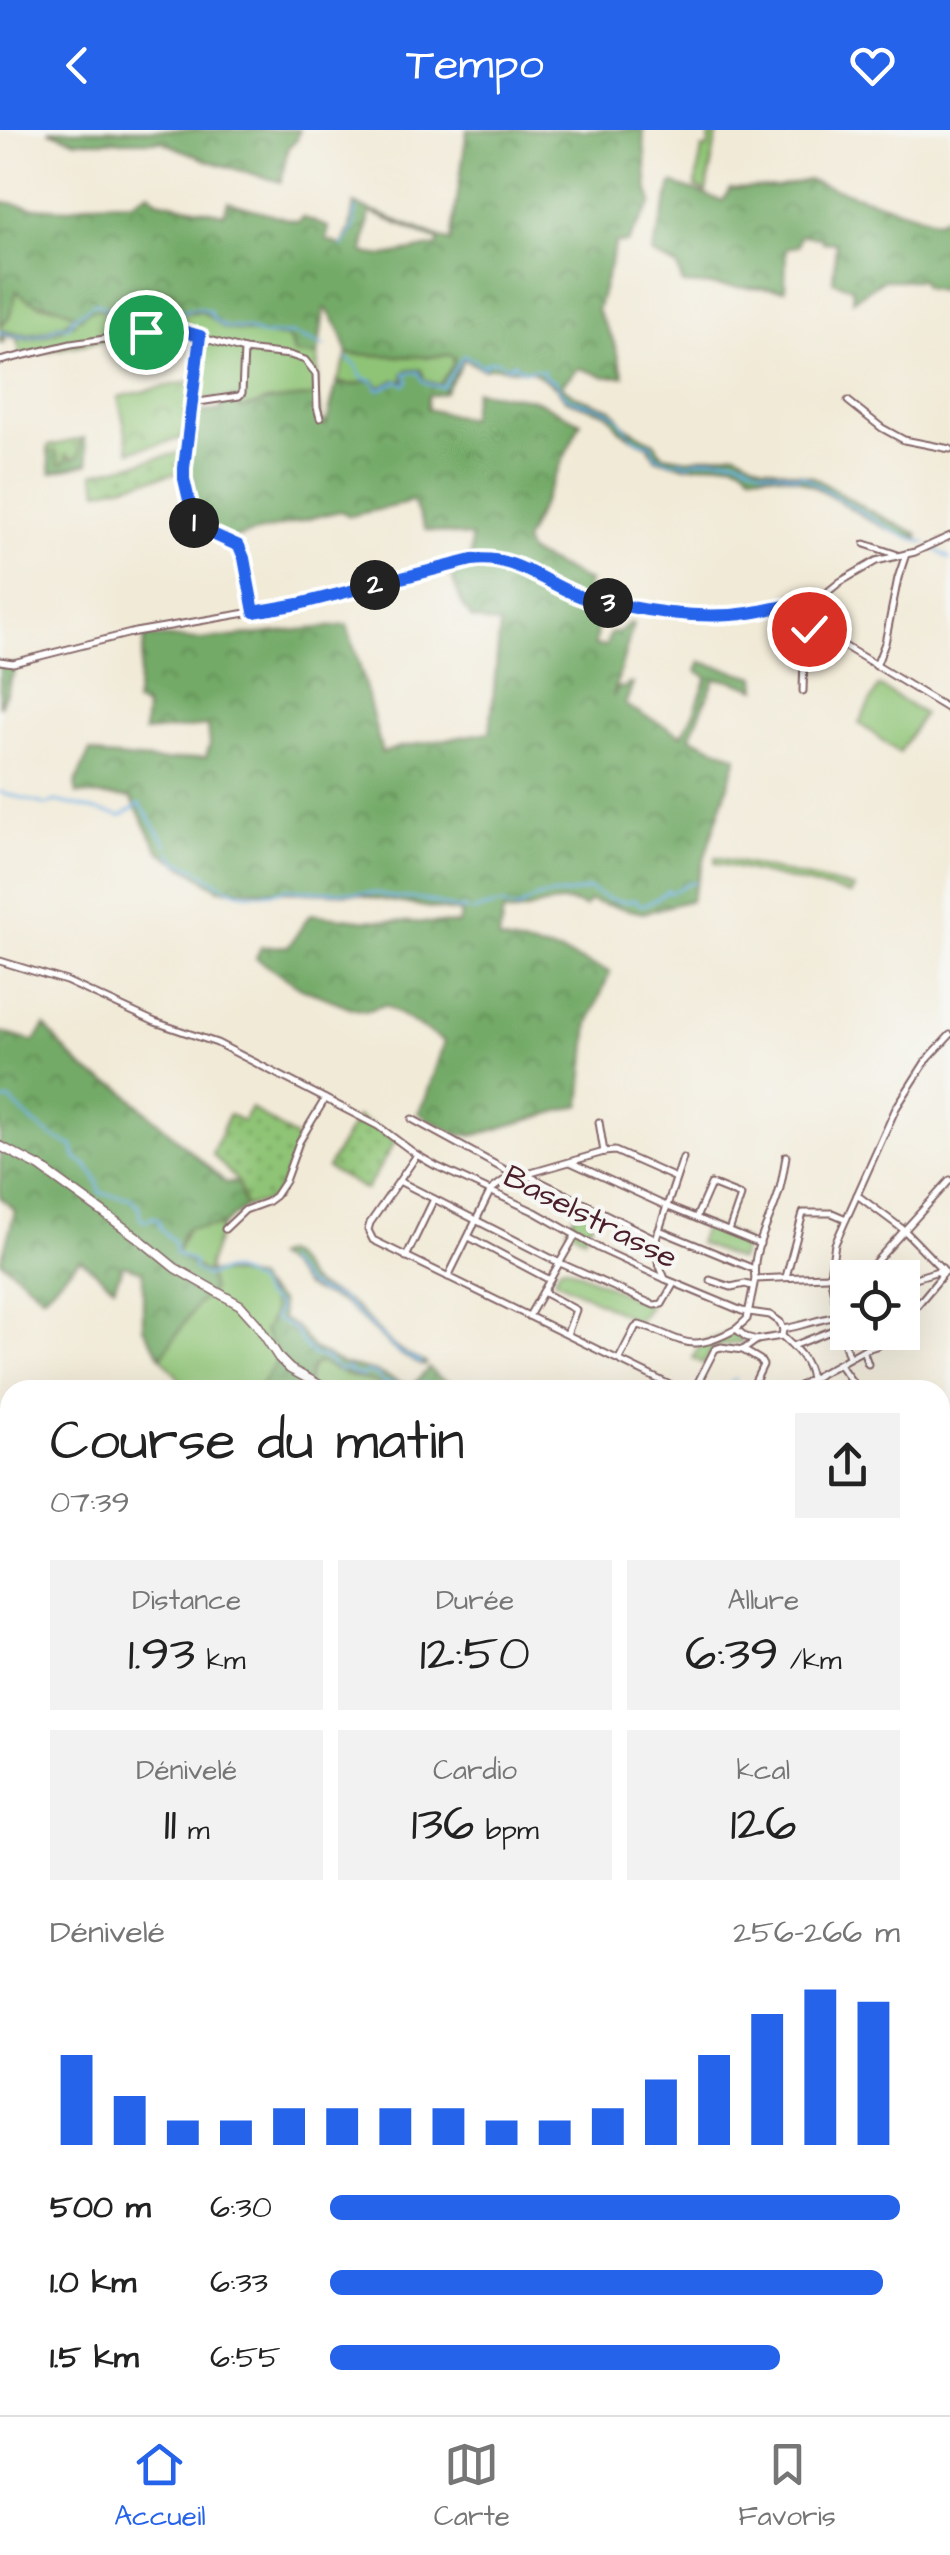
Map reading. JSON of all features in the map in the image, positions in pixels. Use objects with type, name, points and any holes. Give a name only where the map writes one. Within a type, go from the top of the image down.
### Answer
[{"type":"main road","points":[[0,1146],[40,1167],[176,1268],[240,1306],[279,1358],[310,1380]]},
{"type":"street","points":[[0,361],[71,344],[166,329],[244,350],[298,357],[310,364],[316,374],[320,418]]},
{"type":"street","points":[[200,336],[184,479],[197,528],[239,546],[254,612]]},
{"type":"street","points":[[192,403],[240,396],[244,350]]},
{"type":"street","points":[[848,401],[904,440],[950,449]]},
{"type":"street","points":[[0,661],[12,663],[134,632],[299,604],[482,559],[509,563],[600,602],[693,615],[748,613],[814,603],[854,573],[882,559],[950,536]]},
{"type":"street","points":[[865,544],[898,556]]},
{"type":"street","points":[[876,666],[906,554]]},
{"type":"street","points":[[786,606],[805,626],[950,710]]},
{"type":"street","points":[[803,692],[805,626]]},
{"type":"street","name":"Baselstrasse","points":[[0,961],[66,982],[172,1030],[206,1038],[378,1126],[417,1155],[600,1249],[742,1311],[770,1315],[780,1322],[782,1332],[805,1359],[811,1379]]},
{"type":"street","points":[[831,1260],[896,1108],[926,1061],[950,1035]]},
{"type":"street","points":[[224,1229],[245,1210],[275,1196],[300,1142],[326,1099]]},
{"type":"street","points":[[412,1119],[656,1239]]},
{"type":"street","points":[[599,1122],[604,1152]]},
{"type":"street","points":[[448,1277],[490,1190],[503,1181],[604,1152],[617,1152],[676,1178]]},
{"type":"street","points":[[417,1155],[370,1223],[368,1230],[373,1240],[660,1380]]},
{"type":"street","points":[[618,1359],[638,1325],[690,1344],[720,1338],[746,1322],[760,1244],[778,1196],[786,1156]]},
{"type":"street","points":[[665,1280],[656,1239],[683,1158]]},
{"type":"street","points":[[570,1162],[760,1244]]},
{"type":"street","points":[[399,1180],[560,1263],[654,1306],[662,1304],[674,1283]]},
{"type":"street","points":[[877,1260],[950,1180]]},
{"type":"street","points":[[696,1218],[710,1184],[741,1196],[729,1231]]},
{"type":"street","points":[[856,1195],[904,1230],[940,1271]]},
{"type":"street","points":[[406,1257],[434,1199]]},
{"type":"street","points":[[786,1277],[802,1213],[832,1214],[846,1219]]},
{"type":"street","points":[[660,1230],[754,1269]]},
{"type":"street","points":[[530,1316],[576,1234]]},
{"type":"street","points":[[468,1237],[550,1280]]},
{"type":"street","points":[[920,1277],[940,1271]]},
{"type":"street","points":[[920,1298],[940,1271]]},
{"type":"street","points":[[710,1280],[731,1287],[830,1274]]},
{"type":"street","points":[[543,1292],[576,1310],[566,1334]]},
{"type":"street","points":[[744,1350],[757,1340],[830,1317]]},
{"type":"street","points":[[736,1329],[757,1340]]},
{"type":"street","points":[[793,1346],[830,1331]]},
{"type":"street","points":[[699,1380],[714,1349],[721,1347],[744,1350],[760,1360],[762,1365],[755,1380]]},
{"type":"street","points":[[848,1350],[849,1357]]},
{"type":"street","points":[[811,1379],[863,1350],[868,1364]]},
{"type":"street","points":[[839,1364],[851,1380]]},
{"type":"green space","points":[[48,130],[299,130],[297,140],[288,147],[281,182],[208,161],[161,141],[76,141]]},
{"type":"green space","points":[[467,130],[643,130],[652,203],[627,243],[616,243],[597,311],[613,340],[624,376],[606,377],[579,368],[562,386],[575,396],[612,409],[625,426],[656,444],[664,455],[688,459],[736,452],[763,466],[813,477],[918,534],[918,538],[887,529],[819,489],[792,478],[751,473],[738,463],[688,466],[655,458],[648,446],[621,431],[608,414],[566,400],[556,387],[532,371],[483,369],[463,359],[444,393],[428,396],[427,409],[469,419],[475,391],[533,399],[581,422],[524,542],[528,552],[588,581],[585,618],[598,621],[595,646],[606,646],[610,634],[633,624],[613,697],[618,687],[633,684],[625,705],[682,735],[707,677],[697,671],[701,662],[756,677],[757,689],[715,679],[690,737],[737,757],[691,900],[643,913],[589,901],[585,907],[564,902],[503,912],[499,940],[559,952],[610,972],[589,1023],[581,1105],[476,1135],[458,1135],[418,1113],[444,1042],[385,1005],[365,1011],[352,1008],[301,988],[256,958],[261,947],[289,946],[310,914],[459,924],[461,913],[359,894],[219,889],[159,851],[131,798],[77,794],[75,784],[90,751],[161,761],[206,757],[210,744],[208,726],[144,732],[146,707],[135,703],[145,636],[200,640],[347,625],[382,753],[490,732],[500,625],[472,619],[448,567],[471,557],[471,537],[426,530],[413,502],[350,516],[340,511],[226,540],[198,527],[185,480],[192,413],[221,410],[221,402],[234,399],[241,409],[268,401],[317,396],[326,425],[337,382],[354,385],[374,380],[380,388],[395,380],[405,381],[403,374],[407,370],[421,370],[425,381],[440,385],[454,358],[348,354],[340,330],[326,308],[318,356],[295,354],[288,338],[224,328],[203,312],[177,313],[173,292],[159,290],[128,308],[93,310],[80,319],[59,307],[32,301],[17,291],[9,317],[0,326],[0,201],[69,209],[90,203],[132,202],[149,192],[157,200],[224,214],[228,202],[299,222],[302,217],[328,227],[327,240],[342,246],[354,204],[451,242]],"holes":[[[370,212],[439,241],[437,246],[385,256],[363,253]]]},
{"type":"green space","points":[[718,130],[706,192],[695,187],[702,148],[708,148],[711,131]]},
{"type":"green space","points":[[808,180],[937,221],[950,214],[950,292],[924,287],[921,280],[883,280],[853,300],[852,288],[833,281],[836,243],[822,242],[821,237],[800,235],[798,246],[786,248],[785,290],[683,284],[677,266],[652,254],[672,183],[723,201],[730,189],[778,187]]},
{"type":"green space","points":[[16,290],[39,305],[83,313],[96,308],[113,312],[137,305],[159,290],[173,292],[177,313],[203,312],[224,328],[288,338],[295,353],[318,356],[317,396],[268,401],[245,409],[233,397],[193,401],[202,336],[169,328],[21,356],[17,340],[69,326],[59,324],[31,334],[0,330],[9,317]]},
{"type":"green space","points":[[70,319],[75,323],[48,334],[21,339],[3,335],[4,342],[0,343],[0,330],[38,333]]},
{"type":"green space","points":[[348,354],[454,358],[440,385],[425,381],[420,370],[396,384],[381,386],[337,382]]},
{"type":"green space","points":[[195,380],[188,437],[130,451],[118,397]]},
{"type":"green space","points":[[84,438],[89,463],[51,473],[48,452],[56,450],[60,463],[68,455],[78,456]]},
{"type":"green space","points":[[81,439],[78,456],[72,459],[68,455],[64,463],[60,464],[56,451],[48,452],[48,446]]},
{"type":"green space","points":[[183,452],[182,472],[99,491],[94,473]]},
{"type":"green space","points":[[0,664],[17,665],[0,707]]},
{"type":"green space","points":[[879,686],[923,714],[899,753],[859,723]]},
{"type":"green space","points":[[716,857],[854,888],[851,894],[715,863]]},
{"type":"green space","points":[[45,1026],[86,1070],[118,1086],[226,1183],[238,1182],[245,1207],[222,1226],[187,1228],[182,1235],[176,1254],[208,1273],[212,1290],[161,1357],[143,1328],[143,1271],[123,1265],[114,1287],[80,1259],[43,1296],[1,1261],[15,1211],[0,1197],[0,1032],[34,1042]]},
{"type":"green space","points":[[251,1108],[300,1141],[271,1200],[245,1207],[238,1182],[212,1154],[229,1114],[242,1121]]},
{"type":"green space","points":[[357,1117],[396,1140],[366,1190],[327,1168]]},
{"type":"green space","points":[[581,1202],[599,1210],[584,1237],[567,1228]]},
{"type":"green space","points":[[705,1224],[746,1241],[739,1260],[698,1243]]},
{"type":"green space","points":[[222,1226],[208,1272],[256,1279],[273,1304],[280,1358],[265,1380],[181,1380],[161,1357],[212,1290],[201,1270],[176,1254],[187,1228]]},
{"type":"green space","points":[[283,1253],[295,1261],[309,1281],[351,1304],[391,1344],[426,1365],[398,1353],[345,1304],[305,1287],[274,1257]]},
{"type":"green space","points":[[560,1267],[649,1305],[638,1322],[554,1279]]},
{"type":"green space","points":[[262,1287],[280,1302],[282,1319],[297,1328],[312,1348],[342,1364],[395,1380],[366,1380],[318,1362],[308,1380],[264,1380],[279,1358],[264,1331],[273,1309]]},
{"type":"green space","points":[[733,1332],[743,1342],[714,1347],[704,1364],[693,1358],[700,1344]]},
{"type":"green space","points":[[318,1362],[366,1380],[308,1380],[311,1368]]},
{"type":"green space","points":[[429,1368],[444,1380],[418,1380]]},
{"type":"waterway","points":[[342,247],[355,225],[357,208]]},
{"type":"waterway","points":[[0,332],[31,336],[60,325],[67,327],[95,303],[115,312],[118,303],[144,300],[164,314]]},
{"type":"waterway","points":[[168,314],[204,310],[225,327],[262,335],[293,334],[324,346]]},
{"type":"waterway","points":[[347,359],[378,390],[399,381],[405,385],[405,373],[419,372],[424,382],[443,387],[463,356],[485,367],[484,363],[497,361],[508,367],[514,363],[526,371],[544,371],[544,377],[556,382],[566,396],[614,415],[630,434],[650,444],[656,456],[687,464],[714,458],[737,459],[765,470],[802,475],[896,532],[926,543]]},
{"type":"waterway","points":[[932,547],[950,559]]},
{"type":"waterway","points":[[0,792],[47,805],[56,801],[121,816],[140,804],[167,845]]},
{"type":"waterway","points":[[170,852],[177,861],[243,893],[289,889],[369,893],[467,910]]},
{"type":"waterway","points":[[473,911],[502,904],[520,908],[544,896],[589,889],[624,902],[635,900],[641,905],[694,883]]},
{"type":"waterway","points":[[0,1100],[11,1101],[39,1128],[73,1146],[76,1159],[93,1173],[100,1193],[130,1198],[139,1206],[140,1218],[158,1219],[174,1242],[175,1253],[194,1262],[194,1269],[205,1276],[228,1270],[255,1283],[277,1305],[274,1319],[294,1329],[315,1356],[325,1358],[339,1370],[348,1368],[362,1376],[368,1372],[382,1380]]},
{"type":"waterway","points":[[285,1261],[304,1283],[342,1299],[398,1352],[421,1363]]},
{"type":"route","points":[[146,332],[172,328],[200,336],[184,479],[195,526],[239,546],[254,612],[472,560],[492,559],[547,578],[588,600],[708,616],[786,606],[809,629]]}]
